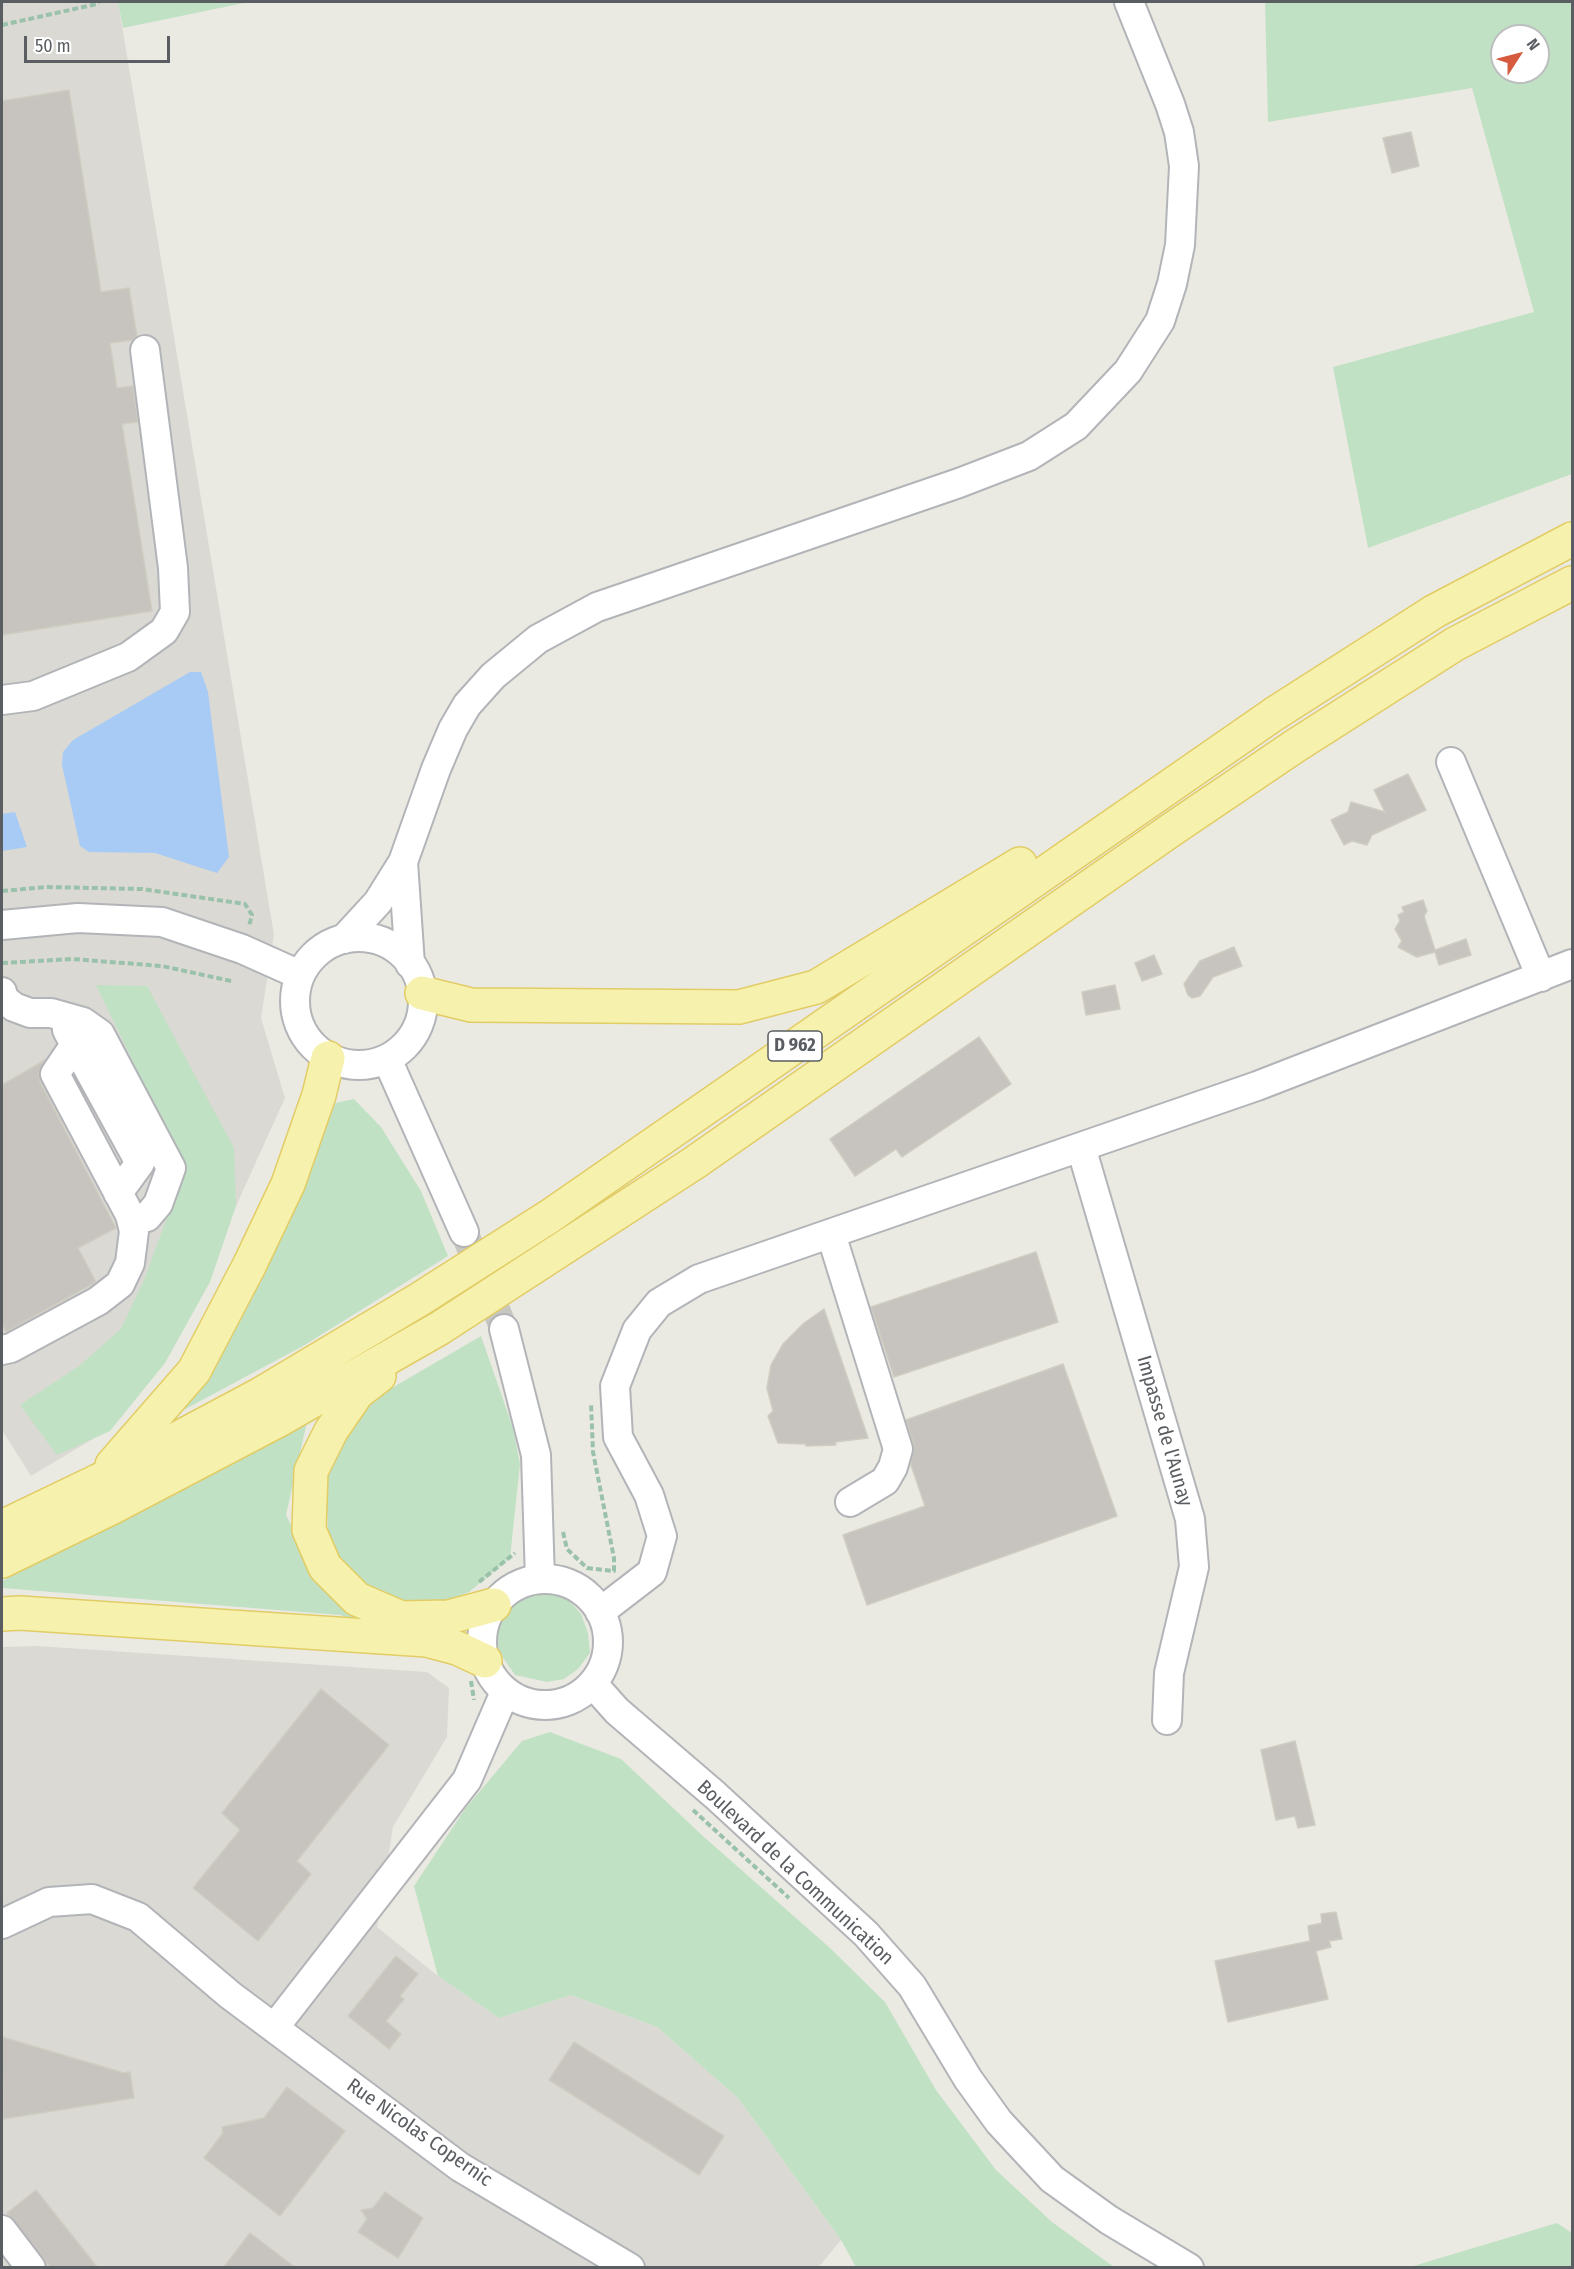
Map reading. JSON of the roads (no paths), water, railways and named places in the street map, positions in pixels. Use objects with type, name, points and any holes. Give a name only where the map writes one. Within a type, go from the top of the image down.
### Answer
[{"type":"main road","name":"D 962","points":[[2,1527],[98,1481],[271,1388],[420,1299],[550,1216],[1146,800],[1385,642],[1456,600],[1572,539]]},
{"type":"main road","name":"D 962","points":[[2,1561],[113,1507],[277,1421],[440,1328],[694,1163],[1295,746],[1455,645],[1572,583]]},
{"type":"main road","points":[[416,979],[471,1005],[739,1007],[816,987],[1385,642]]},
{"type":"main road","points":[[98,1481],[194,1371],[250,1264],[288,1184],[319,1095],[328,1058]]},
{"type":"main road","points":[[440,1328],[357,1393],[331,1431],[311,1472],[309,1530],[325,1567],[357,1599],[401,1618],[449,1617],[494,1605]]},
{"type":"main road","points":[[2,1614],[20,1612],[427,1640],[457,1648],[485,1661]]},
{"type":"street","points":[[344,939],[378,902],[403,862],[453,729],[467,705],[493,676],[538,639],[597,607],[959,483],[1029,456],[1076,426],[1128,371],[1160,321],[1172,284],[1180,245],[1184,166],[1179,132],[1170,104],[1129,2]]},
{"type":"street","points":[[2,700],[33,696],[128,657],[164,632],[175,612],[173,568],[145,350]]},
{"type":"street","points":[[1451,762],[1541,978]]},
{"type":"street","points":[[403,862],[422,1013],[415,1032],[403,1048],[387,1059],[367,1065],[347,1064],[328,1058],[307,1038],[296,1013],[295,994],[300,975],[311,958],[326,946],[344,939],[364,937],[383,942],[402,954],[416,979]]},
{"type":"street","points":[[2,925],[78,918],[162,922],[243,949],[300,975]]},
{"type":"street","points":[[600,1612],[652,1572],[662,1536],[649,1495],[618,1437],[615,1386],[637,1330],[659,1303],[699,1279],[1257,1086],[1541,978],[1572,964]]},
{"type":"street","points":[[6,1004],[30,1013],[51,1013],[83,1022],[100,1034],[171,1168],[158,1204],[147,1217],[127,1215]]},
{"type":"street","points":[[2,1350],[11,1348],[98,1301],[120,1284],[130,1263],[127,1215],[55,1074],[76,1042],[51,1013]]},
{"type":"street","points":[[387,1059],[464,1232]]},
{"type":"street","name":"Impasse de l'Aunay","points":[[1081,1147],[1190,1519],[1194,1567],[1169,1673],[1167,1720]]},
{"type":"street","points":[[831,1234],[898,1449],[893,1467],[885,1481],[850,1502]]},
{"type":"street","points":[[504,1329],[536,1455],[540,1579]]},
{"type":"street","points":[[540,1579],[559,1581],[575,1587],[589,1597],[600,1612],[607,1629],[608,1648],[603,1667],[593,1684],[578,1696],[560,1704],[541,1706],[522,1701],[506,1692],[493,1678],[485,1661],[482,1641],[485,1622],[494,1605],[507,1592],[523,1583],[540,1579]]},
{"type":"street","name":"Boulevard de la Communication","points":[[593,1684],[617,1711],[715,1795],[866,1934],[912,1986],[968,2079],[999,2122],[1052,2179],[1109,2220],[1189,2268]]},
{"type":"street","points":[[274,2028],[467,1780],[506,1692]]},
{"type":"street","name":"Rue Nicolas Copernic","points":[[2,1924],[49,1902],[92,1899],[138,1917],[274,2028],[460,2167],[630,2268]]},
{"type":"street","points":[[2,2230],[31,2268]]},
{"type":"water","points":[[190,672],[201,672],[208,692],[229,857],[217,873],[155,853],[89,852],[80,846],[62,765],[63,752],[73,740]]},
{"type":"water","points":[[15,812],[27,847],[2,851],[2,814]]},
{"type":"tunnel","points":[[464,1232],[504,1329]]}]
